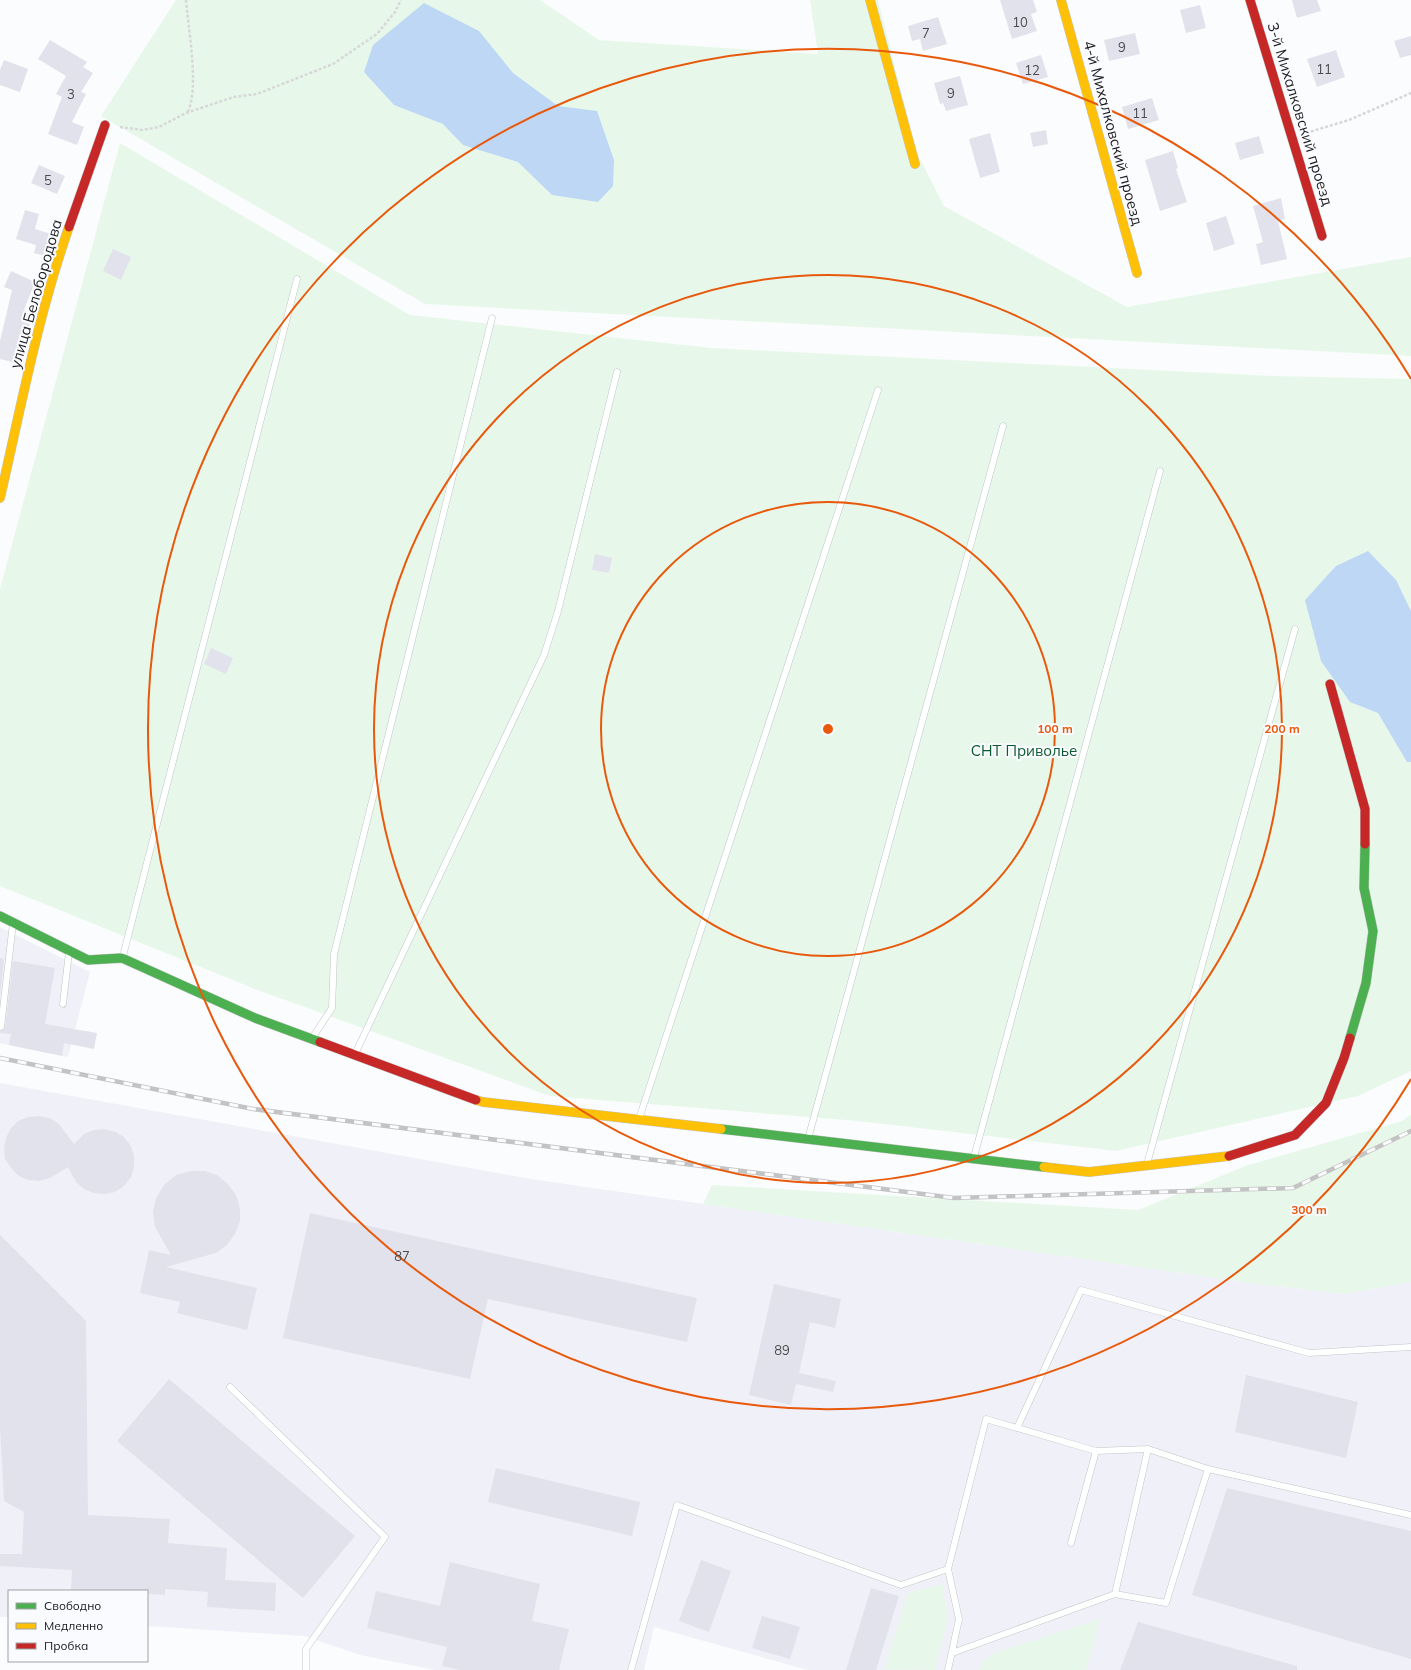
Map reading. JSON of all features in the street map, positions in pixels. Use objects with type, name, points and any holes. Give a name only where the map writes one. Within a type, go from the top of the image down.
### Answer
[{"type":"street","points":[[870,0],[915,164]]},
{"type":"street","name":"4-й Михалковский проезд","points":[[1062,0],[1137,273]]},
{"type":"street","name":"3-й Михалковский проезд","points":[[1250,0],[1322,236]]},
{"type":"street","name":"улица Белобородова","points":[[0,498],[33,352],[57,264],[105,125]]},
{"type":"street","points":[[0,916],[88,960],[122,958],[255,1018],[483,1102],[1089,1172],[1224,1158],[1295,1135],[1326,1103],[1344,1058],[1366,983],[1373,931],[1364,888],[1365,809],[1330,684]]},
{"type":"lane","points":[[122,958],[298,279]]},
{"type":"lane","points":[[312,1038],[332,1008],[334,954],[492,318]]},
{"type":"lane","points":[[355,1054],[544,655],[558,611],[617,372]]},
{"type":"lane","points":[[638,1121],[878,390]]},
{"type":"lane","points":[[807,1140],[1003,426]]},
{"type":"lane","points":[[973,1159],[1160,471]]},
{"type":"lane","points":[[1147,1166],[1295,629]]},
{"type":"lane","points":[[1,1027],[13,922]]},
{"type":"lane","points":[[63,1004],[69,951]]},
{"type":"lane","points":[[1017,1428],[1081,1290],[1309,1352],[1411,1347]]},
{"type":"lane","points":[[230,1387],[385,1537],[306,1649],[306,1670]]},
{"type":"lane","points":[[948,1670],[959,1619],[948,1569],[986,1419],[1096,1451],[1148,1449],[1208,1469],[1411,1515]]},
{"type":"lane","points":[[1115,1594],[1148,1449]]},
{"type":"lane","points":[[1071,1543],[1096,1451]]},
{"type":"lane","points":[[952,1653],[1115,1594],[1166,1603],[1208,1469]]},
{"type":"lane","points":[[631,1670],[676,1505],[901,1585],[948,1569]]},
{"type":"path","points":[[186,0],[192,67],[192,102],[186,113]]},
{"type":"path","points":[[105,125],[142,130],[153,129],[186,113],[234,97],[257,94],[333,64],[377,34],[395,12],[401,0]]},
{"type":"path","points":[[1292,138],[1349,120],[1411,93]]},
{"type":"shaded area","points":[[0,927],[90,972],[68,1057],[0,1043]]},
{"type":"shaded area","points":[[0,1083],[531,1179],[1250,1283],[1344,1294],[1411,1282],[1411,1670],[808,1670],[654,1627],[644,1670],[435,1670],[360,1655],[304,1636],[148,1626],[148,1590],[8,1590],[8,1617],[0,1617]]},
{"type":"green space","points":[[176,0],[540,0],[599,40],[818,54],[810,0],[878,0],[917,153],[944,206],[1127,307],[1411,257],[1411,356],[425,304],[101,116]]},
{"type":"green space","name":"СНТ Приволье","points":[[120,143],[410,315],[711,348],[1273,376],[1411,379],[1411,1071],[1358,1096],[1116,1151],[858,1121],[550,1096],[255,989],[0,886],[0,589]]},
{"type":"green space","points":[[1411,1114],[1411,1282],[1344,1294],[1250,1283],[703,1204],[712,1185],[1138,1210],[1248,1165],[1402,1121]]},
{"type":"green space","points":[[942,1584],[948,1618],[935,1670],[884,1669],[908,1593]]},
{"type":"green space","points":[[1100,1619],[1086,1670],[978,1670],[983,1661],[994,1653]]},
{"type":"water","points":[[424,3],[479,31],[513,73],[558,106],[597,111],[614,160],[613,186],[598,202],[552,195],[518,162],[463,145],[443,124],[394,105],[364,72],[373,45]]},
{"type":"water","points":[[1368,551],[1396,580],[1411,611],[1411,762],[1407,762],[1378,713],[1350,702],[1321,661],[1305,600],[1336,566]]},
{"type":"building","points":[[1000,0],[1033,0],[1037,12],[1031,14],[1037,31],[1012,39]]},
{"type":"building","points":[[1292,0],[1317,0],[1321,11],[1297,18]]},
{"type":"building","points":[[1200,5],[1206,28],[1186,33],[1180,10]]},
{"type":"building","points":[[938,17],[947,44],[923,51],[920,39],[912,41],[908,26]]},
{"type":"building","points":[[1135,33],[1140,54],[1109,61],[1104,40]]},
{"type":"building","points":[[1411,36],[1411,55],[1400,58],[1394,41]]},
{"type":"building","points":[[50,40],[87,62],[83,67],[93,73],[81,92],[86,94],[72,122],[84,127],[77,145],[48,134],[62,97],[56,94],[66,76],[38,59]]},
{"type":"building","points":[[1336,50],[1345,77],[1317,87],[1307,59]]},
{"type":"building","points":[[1041,55],[1048,77],[1023,84],[1016,63]]},
{"type":"building","points":[[4,60],[28,69],[20,92],[0,85],[0,70]]},
{"type":"building","points":[[960,76],[968,105],[946,111],[943,103],[940,104],[934,83]]},
{"type":"building","points":[[1152,98],[1159,120],[1128,129],[1122,107]]},
{"type":"building","points":[[1046,130],[1048,144],[1033,147],[1030,133]]},
{"type":"building","points":[[990,133],[1000,172],[980,178],[969,139]]},
{"type":"building","points":[[1259,136],[1264,153],[1240,160],[1235,143]]},
{"type":"building","points":[[1173,151],[1178,168],[1176,169],[1187,202],[1160,211],[1145,160]]},
{"type":"building","points":[[39,165],[65,176],[57,194],[31,183]]},
{"type":"building","points":[[1281,198],[1285,219],[1278,221],[1287,259],[1261,265],[1256,244],[1263,242],[1253,206]]},
{"type":"building","points":[[25,210],[39,214],[35,229],[51,234],[45,256],[34,253],[36,245],[16,239]]},
{"type":"building","points":[[1226,216],[1235,244],[1214,251],[1206,223]]},
{"type":"building","points":[[113,249],[131,257],[121,280],[103,271]]},
{"type":"building","points":[[11,271],[35,282],[24,310],[26,310],[23,322],[30,324],[20,364],[0,359],[0,341],[12,290],[4,287]]},
{"type":"building","points":[[595,554],[612,558],[609,573],[592,570]]},
{"type":"building","points":[[211,648],[233,658],[226,674],[204,664]]},
{"type":"building","points":[[0,958],[4,959],[0,996]]},
{"type":"building","points":[[13,961],[55,968],[45,1024],[97,1033],[94,1049],[64,1043],[62,1056],[9,1045],[11,1034],[0,1033],[0,1031],[3,1031],[5,1028]]},
{"type":"building","points":[[39,1116],[50,1118],[59,1124],[74,1144],[84,1134],[94,1130],[104,1129],[115,1132],[124,1137],[131,1146],[134,1156],[134,1167],[131,1177],[124,1186],[115,1192],[105,1194],[94,1193],[84,1189],[76,1182],[68,1167],[50,1178],[39,1181],[28,1180],[19,1176],[5,1159],[4,1148],[6,1138],[11,1128],[18,1121],[28,1117]]},
{"type":"building","points":[[190,1171],[205,1171],[217,1175],[228,1184],[236,1195],[240,1208],[240,1221],[235,1234],[227,1245],[216,1253],[166,1267],[257,1288],[247,1330],[177,1313],[180,1302],[140,1293],[149,1250],[171,1255],[155,1227],[153,1212],[156,1198],[164,1185],[176,1175]]},
{"type":"building","points":[[310,1213],[697,1298],[687,1342],[488,1299],[470,1379],[283,1338]]},
{"type":"building","points":[[0,1235],[86,1321],[88,1515],[170,1519],[168,1543],[227,1548],[225,1580],[276,1583],[275,1611],[207,1607],[208,1592],[165,1589],[165,1595],[148,1594],[148,1590],[71,1590],[72,1570],[0,1566],[0,1554],[22,1554],[24,1512],[4,1501],[0,1427]]},
{"type":"building","points":[[774,1284],[841,1299],[835,1328],[810,1322],[799,1373],[836,1381],[833,1392],[796,1384],[791,1405],[749,1395]]},
{"type":"building","points":[[1246,1375],[1358,1402],[1346,1458],[1235,1432]]},
{"type":"building","points":[[169,1379],[355,1536],[303,1598],[117,1441]]},
{"type":"building","points":[[496,1468],[640,1502],[632,1536],[488,1502]]},
{"type":"building","points":[[1227,1488],[1411,1531],[1411,1659],[1192,1595]]},
{"type":"building","points":[[701,1560],[731,1571],[709,1632],[679,1621]]},
{"type":"building","points":[[450,1562],[540,1584],[532,1621],[569,1629],[559,1670],[460,1670],[442,1666],[447,1647],[367,1628],[376,1591],[440,1606]]},
{"type":"building","points":[[871,1588],[899,1596],[876,1670],[846,1670]]},
{"type":"building","points":[[762,1616],[800,1627],[790,1659],[752,1648]]},
{"type":"building","points":[[1138,1622],[1297,1666],[1297,1670],[1120,1670]]},
{"type":"railway","points":[[0,1058],[253,1109],[954,1198],[1293,1188],[1411,1131]]},
{"type":"traffic: fast","points":[[1350,1038],[1366,983],[1373,931],[1364,888],[1365,844]]},
{"type":"traffic: fast","points":[[0,916],[88,960],[122,958],[255,1018],[320,1042]]},
{"type":"traffic: fast","points":[[721,1129],[1044,1167]]},
{"type":"traffic: slow","points":[[870,0],[915,164]]},
{"type":"traffic: slow","points":[[1061,0],[1137,273]]},
{"type":"traffic: slow","points":[[0,498],[39,327],[69,227]]},
{"type":"traffic: slow","points":[[476,1100],[721,1129]]},
{"type":"traffic: slow","points":[[1044,1167],[1089,1172],[1229,1156]]},
{"type":"traffic: jam","points":[[1250,0],[1322,236]]},
{"type":"traffic: jam","points":[[69,227],[105,125]]},
{"type":"traffic: jam","points":[[1330,684],[1365,809],[1365,844]]},
{"type":"traffic: jam","points":[[1229,1156],[1295,1135],[1326,1103],[1344,1058],[1350,1038]]},
{"type":"traffic: jam","points":[[320,1042],[476,1100]]}]
